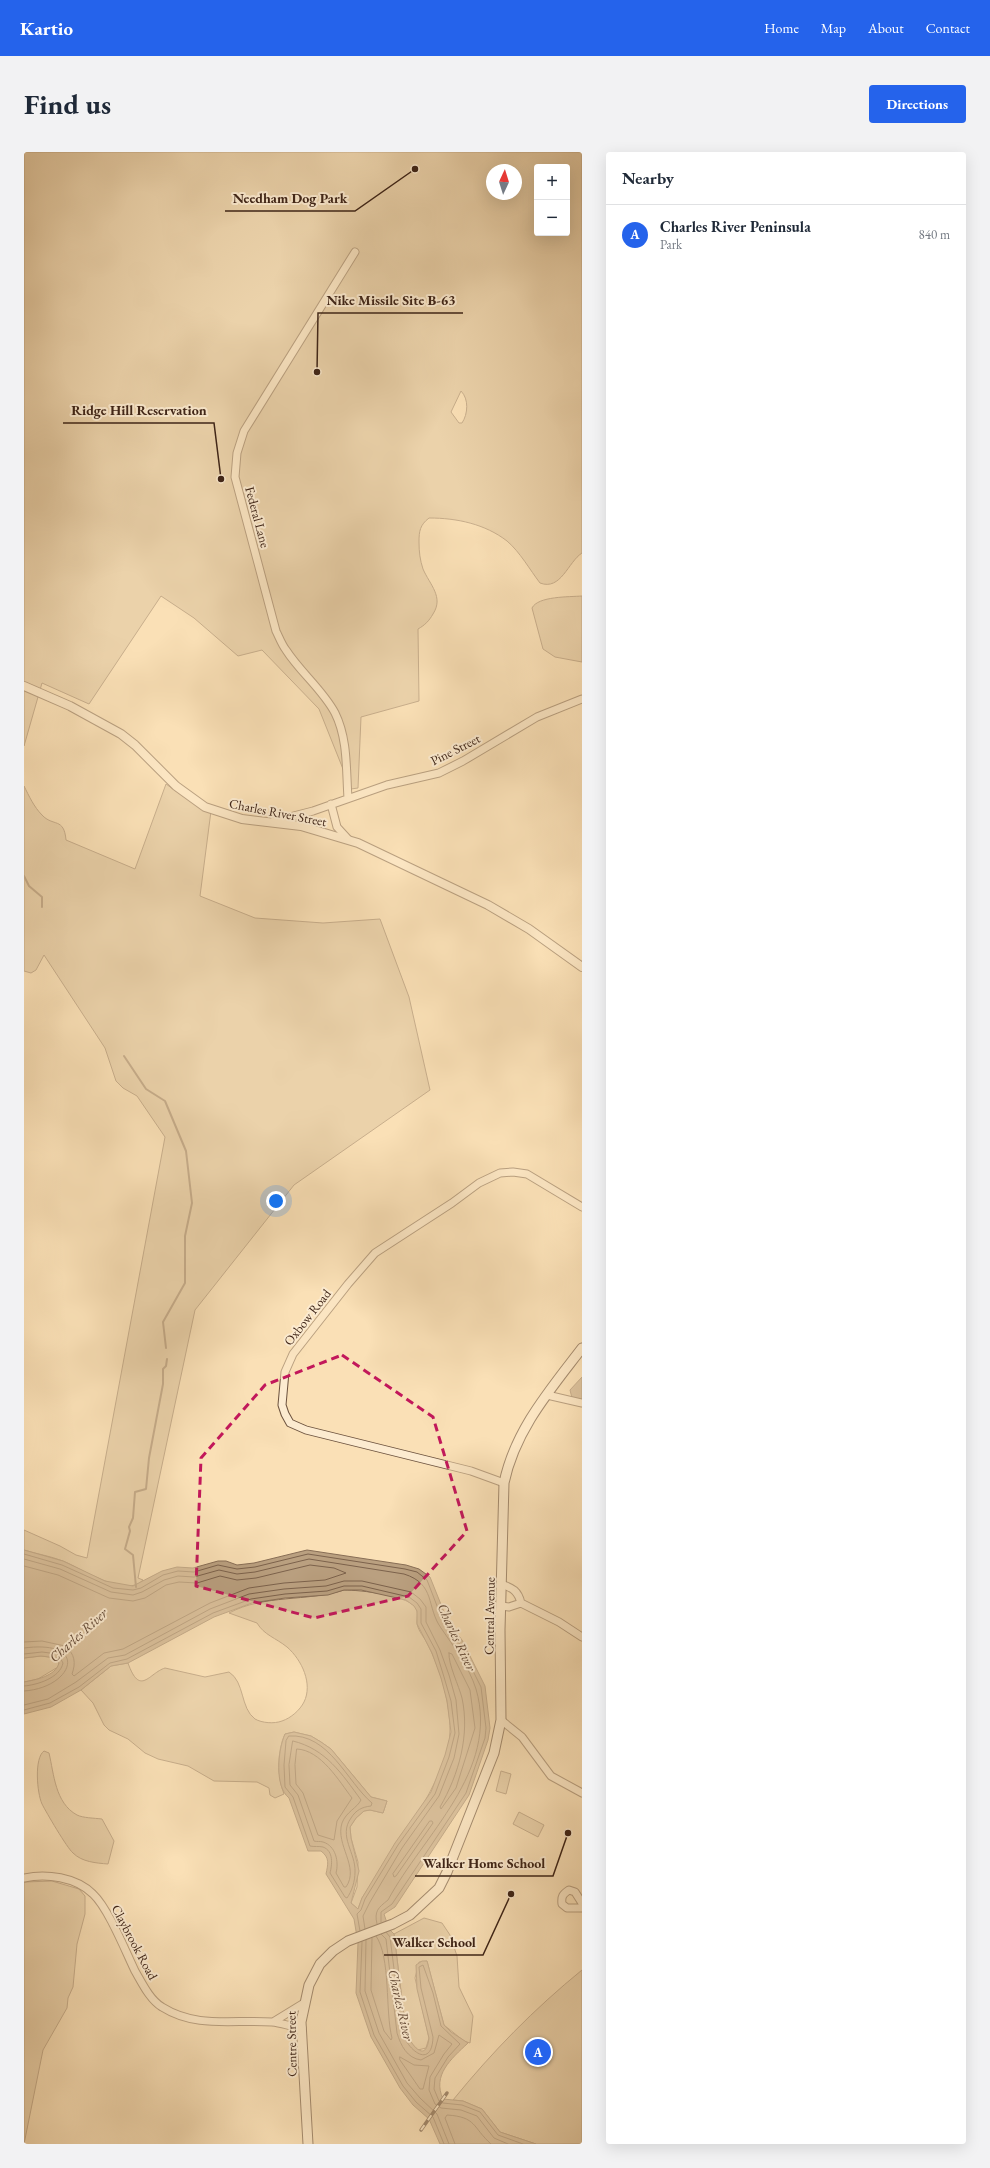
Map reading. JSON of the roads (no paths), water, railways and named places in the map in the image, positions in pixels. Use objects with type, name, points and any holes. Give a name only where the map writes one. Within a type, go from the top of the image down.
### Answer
[{"type":"main road","name":"Central Avenue","points":[[374,1931],[393,1924],[417,1910],[439,1888],[447,1872],[488,1770],[494,1753],[501,1720],[501,1584],[504,1483],[508,1464],[516,1443],[531,1417],[582,1348]]},
{"type":"main road","name":"Centre Street","points":[[308,2144],[302,2028],[304,2003],[309,1985],[320,1964],[333,1951],[355,1938],[374,1931]]},
{"type":"street","name":"Federal Lane","points":[[348,798],[344,737],[334,712],[321,693],[285,650],[276,631],[240,501],[235,477],[235,466],[244,431],[356,252]]},
{"type":"street","name":"Charles River Street","points":[[24,686],[70,706],[121,734],[135,745],[176,786],[205,807],[242,819],[301,826],[348,839],[389,856],[488,905],[529,929],[582,967]]},
{"type":"street","name":"Pine Street","points":[[270,822],[293,818],[392,784],[439,773],[463,761],[537,717],[582,699]]},
{"type":"street","points":[[331,804],[337,827],[348,839]]},
{"type":"street","name":"Oxbow Road","points":[[504,1483],[471,1471],[306,1430],[290,1423],[284,1414],[282,1405],[285,1372],[293,1354],[348,1284],[375,1254],[452,1203],[479,1183],[500,1173],[514,1172],[526,1174],[582,1207]]},
{"type":"street","points":[[547,1395],[582,1403]]},
{"type":"street","points":[[501,1584],[511,1587],[518,1593],[521,1603]]},
{"type":"street","points":[[501,1606],[510,1607],[521,1603],[560,1622],[582,1637]]},
{"type":"street","points":[[501,1720],[522,1737],[551,1776],[582,1793]]},
{"type":"street","name":"Claybrook Road","points":[[24,1878],[56,1877],[71,1881],[94,1894],[113,1925],[141,1983],[161,2006],[182,2017],[207,2022],[273,2022],[302,2028]]},
{"type":"street","points":[[582,1903],[576,1892],[569,1890],[564,1893],[561,1898],[562,1904],[567,1908],[582,1908]]},
{"type":"street","points":[[273,2022],[304,2003]]},
{"type":"water","points":[[582,1377],[582,1401],[572,1398],[570,1390]]},
{"type":"water","name":"Charles River","points":[[24,1550],[63,1561],[105,1581],[133,1586],[162,1571],[177,1567],[193,1568],[218,1561],[226,1561],[237,1565],[254,1563],[307,1550],[406,1565],[419,1569],[430,1577],[448,1622],[462,1640],[485,1686],[490,1728],[488,1740],[469,1795],[395,1907],[384,1914],[389,1929],[394,1934],[406,2032],[411,2042],[418,2050],[425,2050],[429,2038],[417,1989],[416,1965],[422,1961],[427,1961],[444,2025],[451,2032],[468,2043],[455,2055],[445,2068],[440,2082],[440,2090],[443,2099],[463,2101],[482,2109],[500,2132],[536,2144],[440,2144],[429,2119],[413,2105],[400,2088],[371,2037],[356,1993],[358,1943],[354,1919],[326,1874],[328,1864],[326,1856],[321,1851],[308,1851],[289,1798],[284,1792],[279,1777],[279,1758],[285,1734],[294,1732],[311,1736],[331,1749],[371,1797],[387,1801],[383,1813],[370,1810],[364,1811],[356,1818],[350,1827],[351,1838],[359,1871],[351,1903],[358,1909],[362,1898],[395,1843],[431,1792],[445,1755],[451,1732],[447,1701],[441,1678],[432,1653],[417,1624],[417,1611],[414,1606],[406,1600],[361,1590],[344,1590],[328,1595],[285,1598],[252,1603],[214,1617],[128,1663],[111,1666],[81,1690],[51,1707],[24,1714],[24,1682],[39,1679],[50,1674],[59,1663],[57,1658],[41,1656],[24,1658]]},
{"type":"waterway","points":[[24,876],[29,886],[42,897],[42,907]]},
{"type":"waterway","points":[[124,1056],[146,1089],[165,1101],[186,1151],[192,1203],[185,1236],[185,1283],[163,1322],[166,1348]]},
{"type":"waterway","points":[[136,1587],[133,1555],[125,1549],[130,1531],[129,1527],[133,1518],[135,1492],[146,1489],[149,1458],[163,1384],[163,1369],[166,1366],[167,1359]]},
{"type":"railway","points":[[421,2130],[447,2093]]},
{"type":"place","name":"Needham Dog Park","points":[[415,169]]},
{"type":"place","name":"Nike Missile Site B-63","points":[[317,372]]},
{"type":"place","name":"Ridge Hill Reservation","points":[[221,479]]},
{"type":"place","name":"Walker Home School","points":[[568,1833]]},
{"type":"place","name":"Walker School","points":[[511,1894]]},
{"type":"place","name":"Charles River Peninsula","points":[[538,2052]]}]
